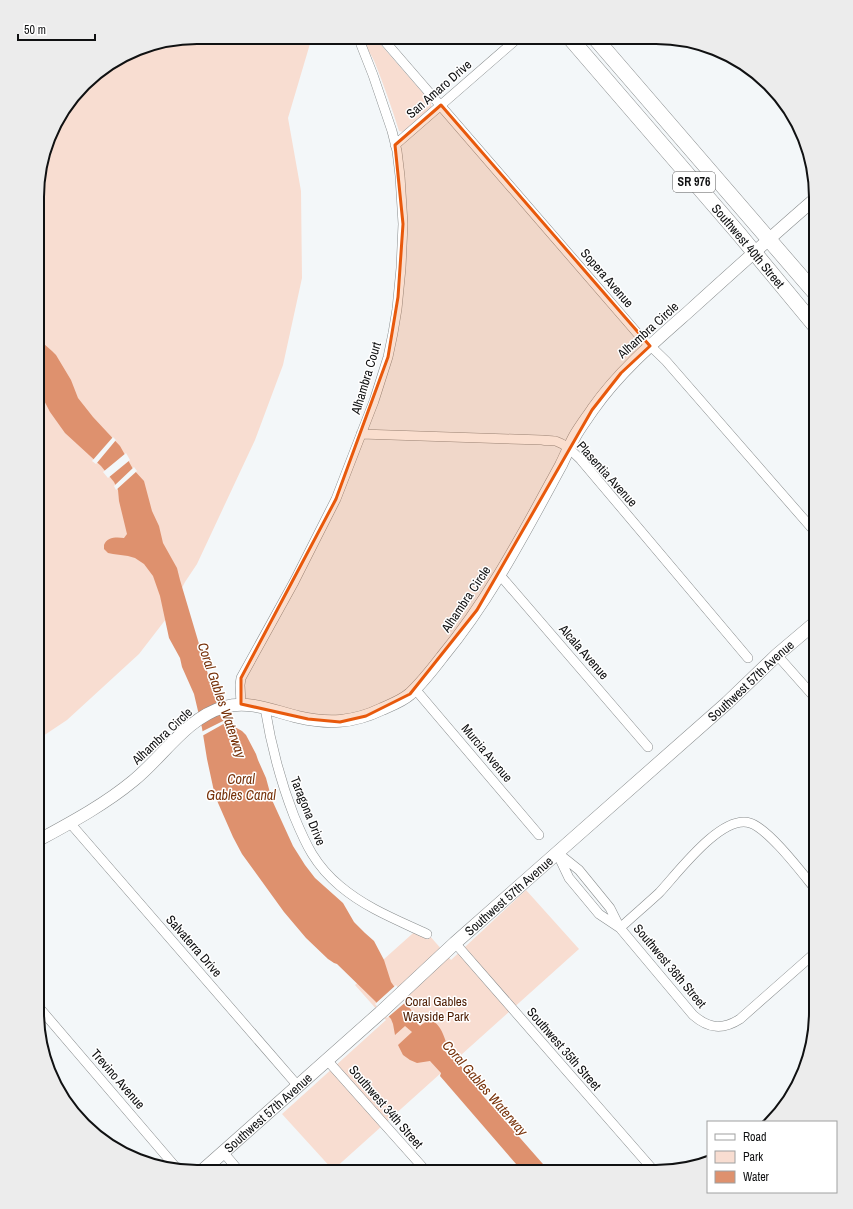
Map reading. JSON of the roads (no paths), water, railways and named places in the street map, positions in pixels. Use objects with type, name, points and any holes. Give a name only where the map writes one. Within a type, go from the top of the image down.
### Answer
[{"type":"main road","name":"Southwest 40th Street","points":[[575,44],[754,252],[809,319]]},
{"type":"main road","name":"Southwest 40th Street","points":[[600,44],[809,286]]},
{"type":"main road","name":"Southwest 57th Avenue","points":[[209,1165],[404,992],[455,943],[727,703],[809,628]]},
{"type":"street","name":"Alhambra Court","points":[[241,704],[241,678],[285,599],[326,519],[344,479],[374,401],[388,357],[393,333],[401,268],[402,212],[400,176],[395,145],[383,103],[360,44]]},
{"type":"street","name":"Sopera Avenue","points":[[387,44],[638,334],[666,361],[809,525]]},
{"type":"street","name":"San Amaro Drive","points":[[395,145],[511,44]]},
{"type":"street","name":"Alhambra Circle","points":[[44,837],[93,810],[132,782],[182,733],[198,720],[222,708],[249,704],[308,719],[340,722],[373,714],[410,694],[456,640],[477,610],[524,532],[579,430],[612,384],[628,366],[809,204]]},
{"type":"street","name":"Plasentia Avenue","points":[[361,434],[542,440],[557,442],[569,449],[581,460],[748,658]]},
{"type":"street","name":"Alcala Avenue","points":[[499,574],[648,748]]},
{"type":"street","points":[[778,655],[809,691]]},
{"type":"street","name":"Murcia Avenue","points":[[415,689],[539,835]]},
{"type":"street","name":"Taragona Drive","points":[[265,708],[280,780],[303,838],[314,858],[333,880],[357,899],[385,915],[427,934]]},
{"type":"street","name":"Salvaterra Drive","points":[[70,823],[298,1086]]},
{"type":"street","name":"Southwest 36th Street","points":[[620,928],[659,893],[693,855],[710,839],[724,828],[734,823],[749,823],[765,833],[780,847],[809,882]]},
{"type":"street","name":"Southwest 36th Street","points":[[557,853],[569,878],[599,914],[620,928]]},
{"type":"street","name":"Southwest 36th Street","points":[[557,853],[579,870],[610,908],[620,928],[693,1015],[705,1024],[716,1027],[729,1025],[740,1019],[809,958]]},
{"type":"street","name":"Southwest 35th Street","points":[[455,943],[649,1165]]},
{"type":"street","name":"Trevino Avenue","points":[[44,1013],[172,1163]]},
{"type":"street","name":"Southwest 34th Street","points":[[327,1060],[421,1165]]},
{"type":"street","points":[[223,1152],[233,1165]]},
{"type":"water","name":"Coral Gables Canal","points":[[44,344],[56,355],[71,380],[78,398],[93,417],[120,446],[133,469],[144,481],[163,543],[177,568],[221,718],[227,724],[242,731],[246,735],[256,754],[266,778],[272,800],[293,846],[315,878],[343,903],[354,922],[374,941],[384,960],[391,982],[414,1014],[413,1018],[420,1026],[430,1021],[435,1022],[438,1025],[447,1045],[443,1049],[453,1060],[458,1062],[484,1097],[544,1165],[517,1165],[440,1076],[441,1073],[430,1061],[417,1063],[403,1055],[398,1045],[412,1032],[405,1026],[395,1035],[391,1019],[337,964],[328,959],[306,938],[284,912],[242,854],[215,796],[194,694],[182,667],[180,658],[169,638],[160,596],[153,576],[144,564],[135,558],[108,553],[104,549],[105,542],[107,540],[124,538],[127,534],[119,501],[118,490],[114,482],[101,466],[65,433],[50,412],[44,400]]},
{"type":"water label","name":"Coral Gables Waterway","points":[[222,700]]},
{"type":"water label","name":"Coral Gables Waterway","points":[[485,1088]]},
{"type":"park label","name":"Coral Gables Wayside Park","points":[[436,1008]]}]
